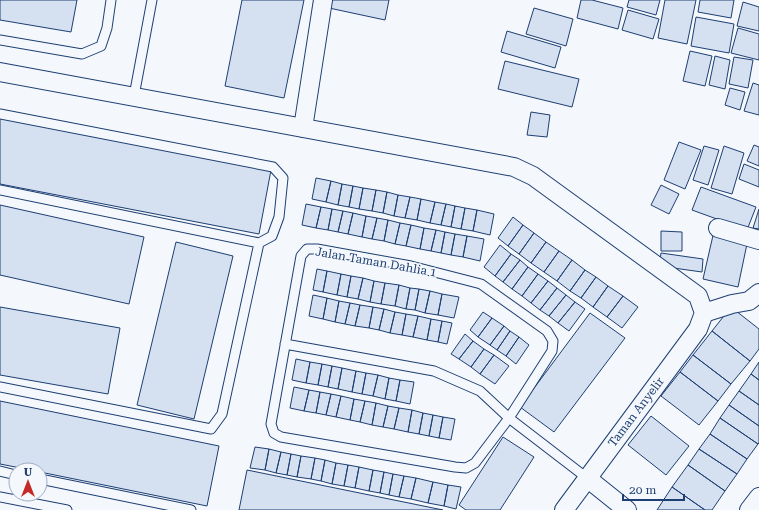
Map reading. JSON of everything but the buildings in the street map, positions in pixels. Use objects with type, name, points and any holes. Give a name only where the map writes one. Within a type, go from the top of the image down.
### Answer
[{"type":"street","points":[[303,128],[323,0]]},
{"type":"street","points":[[0,72],[514,167],[533,176],[698,296],[704,313],[732,304],[749,301],[759,293]]},
{"type":"street","points":[[718,228],[759,240]]},
{"type":"street","name":"Taman Anyelir","points":[[564,510],[698,329],[704,313]]},
{"type":"street","points":[[587,478],[627,510]]},
{"type":"street","points":[[749,510],[759,497]]},
{"type":"lane","points":[[0,40],[82,54],[101,46],[107,28],[111,0]]},
{"type":"lane","points":[[134,96],[152,0]]},
{"type":"lane","points":[[0,114],[273,168],[283,178],[279,217],[272,236],[259,243],[0,190]]},
{"type":"lane","points":[[0,387],[211,429],[222,414],[259,243]]},
{"type":"lane","name":"Jalan Taman Dahlia 1","points":[[285,344],[301,256],[307,250],[317,250],[411,266],[481,284],[547,332],[554,341],[552,351],[509,418]]},
{"type":"lane","points":[[509,418],[475,463],[466,468],[282,437],[274,432],[271,424],[285,344],[434,371],[480,391],[509,418],[587,478]]},
{"type":"lane","points":[[48,481],[191,510]]},
{"type":"lane","points":[[0,497],[67,510]]}]
